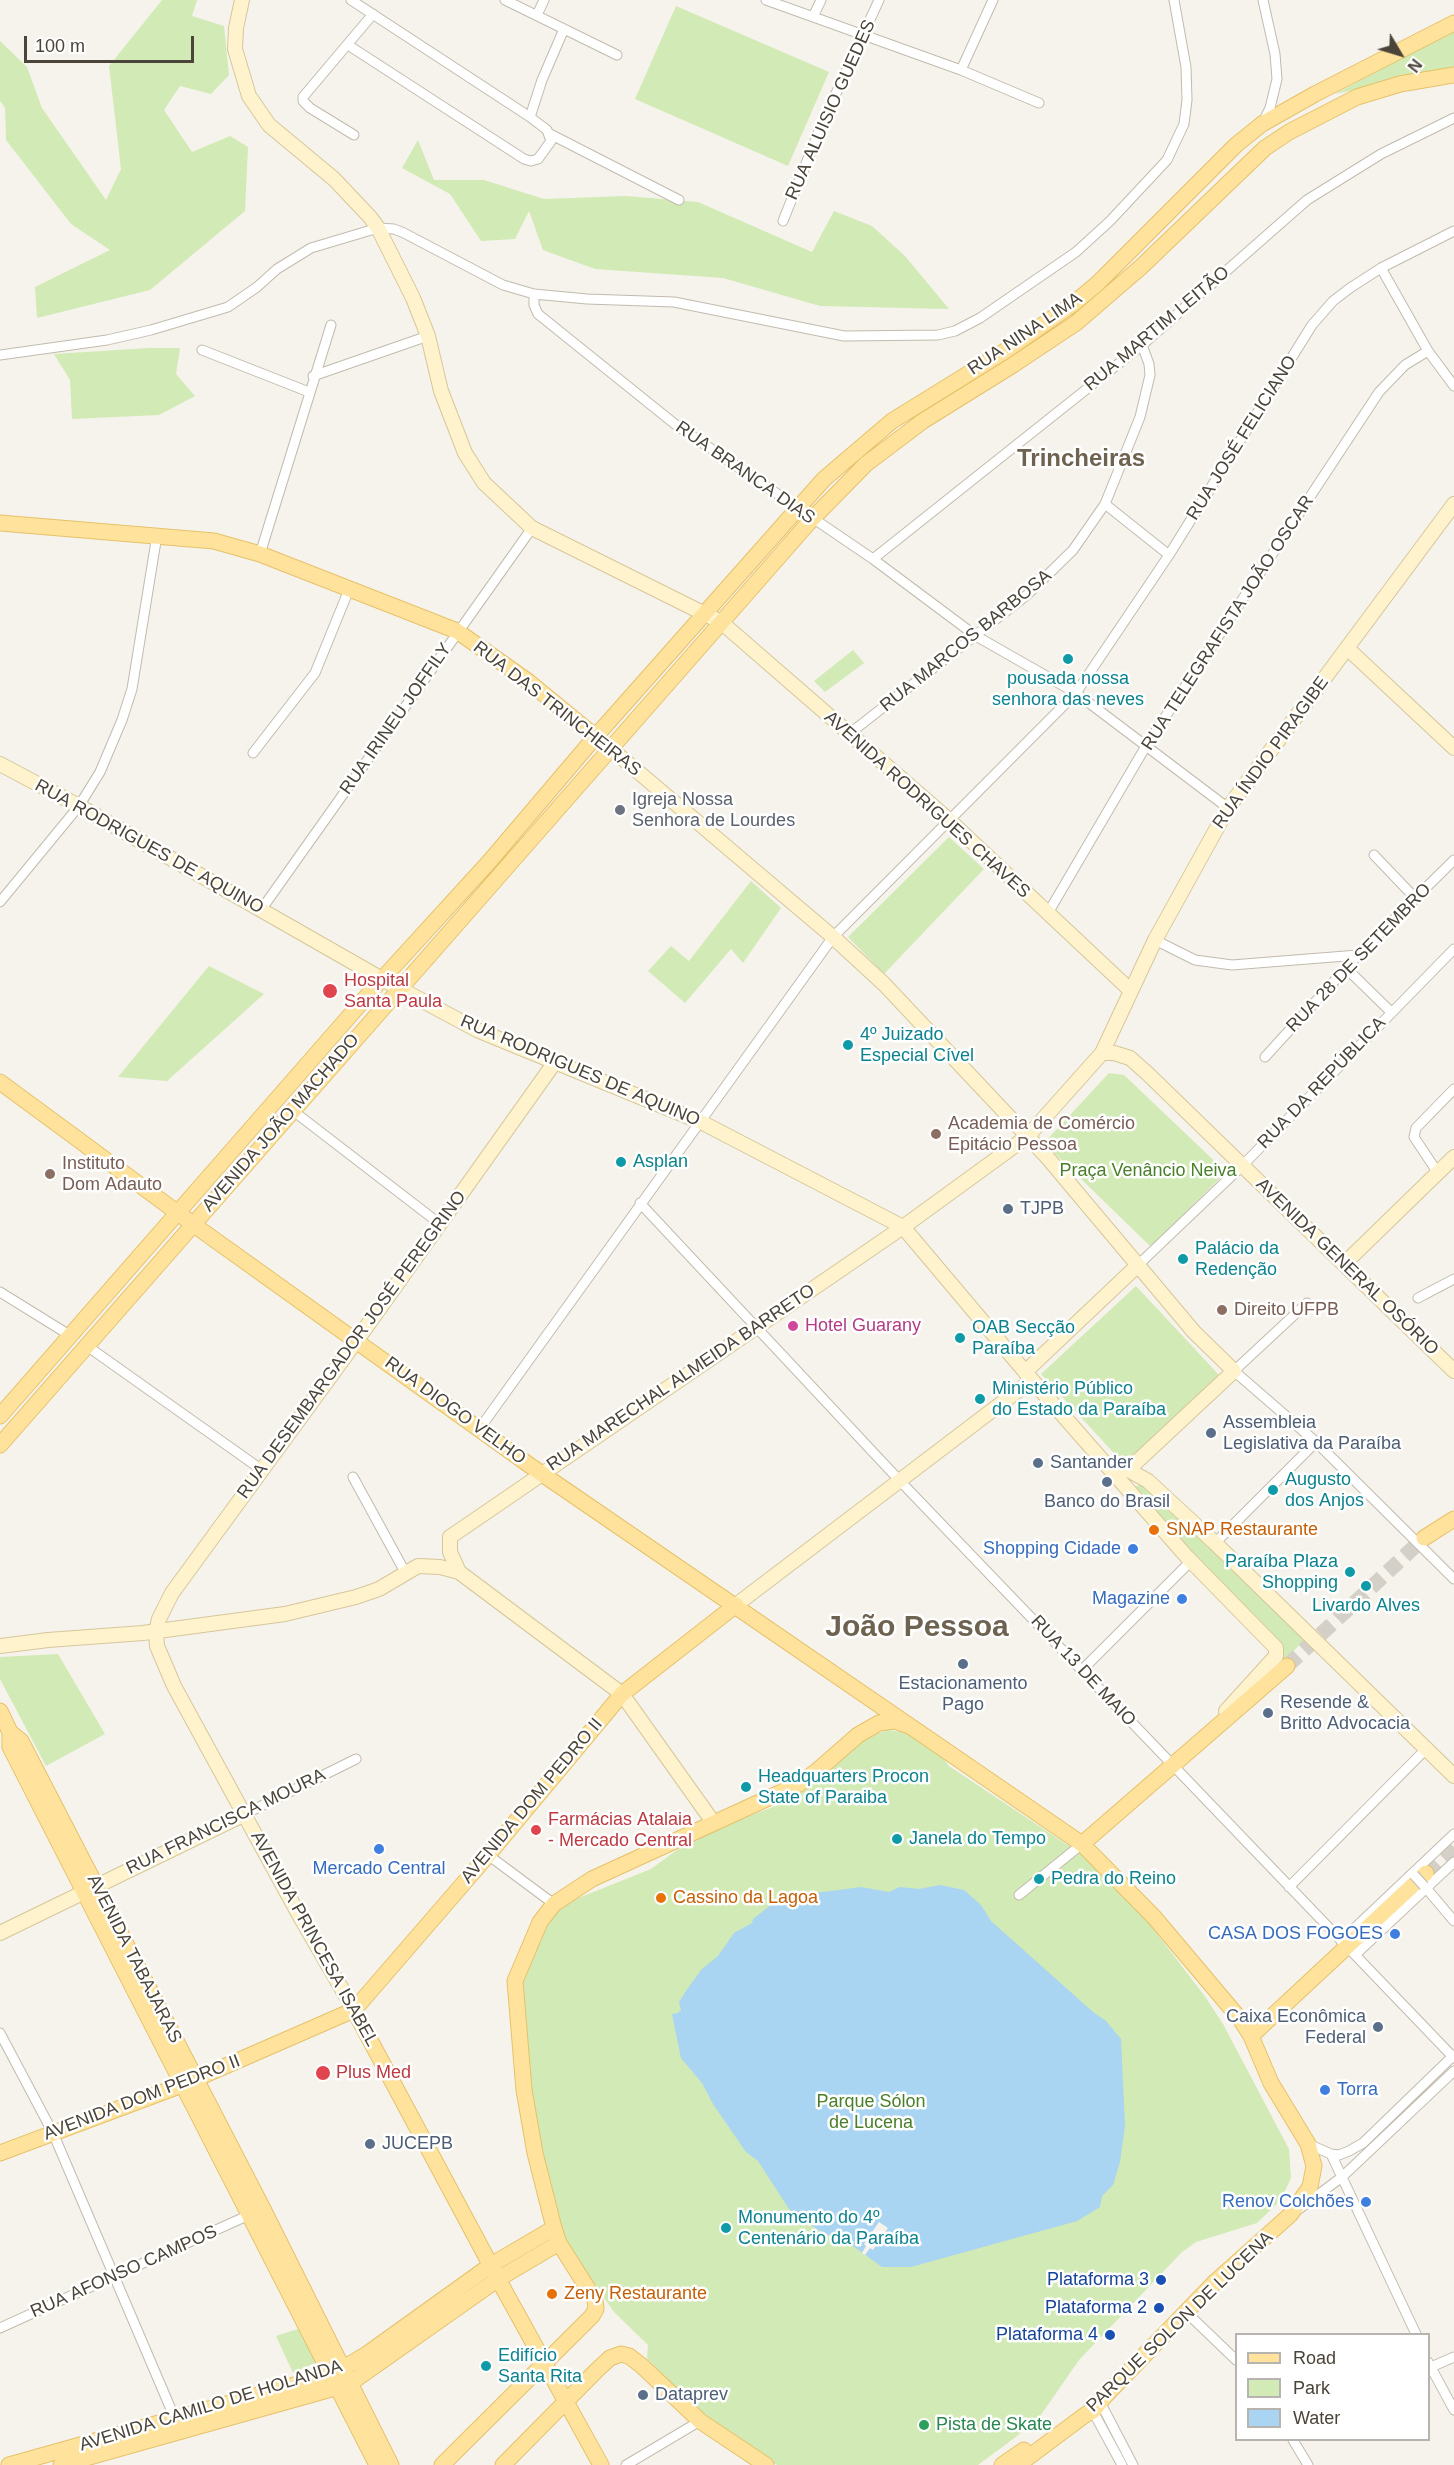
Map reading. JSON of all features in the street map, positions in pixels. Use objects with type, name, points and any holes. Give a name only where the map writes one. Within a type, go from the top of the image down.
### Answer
[{"type":"main road","name":"RUA NINA LIMA","points":[[596,736],[796,508],[824,479],[892,422],[1073,304],[1098,283],[1236,145],[1262,124],[1315,94],[1454,23]]},
{"type":"main road","name":"RUA NINA LIMA","points":[[610,748],[812,519],[866,464],[895,440],[1046,344],[1111,294],[1264,148],[1320,115],[1357,97],[1400,84],[1454,75]]},
{"type":"main road","name":"RUA DAS TRINCHEIRAS","points":[[0,523],[214,542],[260,554],[350,587],[457,631],[529,682],[610,748]]},
{"type":"main road","name":"AVENIDA JOÃO MACHADO","points":[[0,1416],[382,980],[489,862],[596,736]]},
{"type":"main road","name":"AVENIDA JOÃO MACHADO","points":[[0,1445],[610,748]]},
{"type":"main road","name":"RUA DIOGO VELHO","points":[[0,1082],[178,1214],[542,1473],[917,1729]]},
{"type":"main road","points":[[1424,1538],[1454,1519]]},
{"type":"main road","name":"AVENIDA DOM PEDRO II","points":[[0,2153],[189,2082],[354,2010],[488,1856],[621,1694],[736,1605]]},
{"type":"main road","points":[[1082,1844],[1192,1748],[1282,1661]]},
{"type":"main road","name":"AVENIDA TABAJARAS","points":[[0,1712],[10,1732],[21,1741],[89,1888],[343,2386]]},
{"type":"main road","points":[[442,2465],[592,2316],[596,2309],[595,2300],[559,2243],[535,2153],[524,2090],[514,1995],[515,1981],[530,1942],[554,1904],[592,1879],[799,1784],[858,1735],[879,1724],[895,1721],[917,1729],[1082,1844],[1154,1917],[1228,2003],[1251,2036],[1271,2083],[1308,2144],[1314,2166],[1312,2179],[1302,2200],[1290,2215]]},
{"type":"main road","points":[[1251,2036],[1422,1881]]},
{"type":"main road","name":"AVENIDA PRINCESA ISABEL","points":[[354,2010],[494,2272],[601,2465]]},
{"type":"main road","name":"AVENIDA TABAJARAS","points":[[189,2082],[249,2215],[337,2371]]},
{"type":"main road","name":"PARQUE SOLON DE LUCENA","points":[[1018,2465],[1084,2415],[1216,2281],[1290,2215]]},
{"type":"main road","name":"AVENIDA CAMILO DE HOLANDA","points":[[9,2465],[343,2386],[554,2228]]},
{"type":"main road","name":"AVENIDA CAMILO DE HOLANDA","points":[[61,2465],[337,2371],[494,2272],[559,2243]]},
{"type":"main road","points":[[504,2465],[597,2370],[610,2358],[618,2355],[629,2356],[700,2421],[766,2465]]},
{"type":"main road","points":[[343,2386],[377,2465]]},
{"type":"main road","points":[[343,2386],[391,2465]]},
{"type":"main road","points":[[1002,2465],[1097,2402]]},
{"type":"street","points":[[242,0],[236,28],[235,49],[249,96],[269,125],[334,179],[378,228],[413,298],[428,336],[441,391],[465,453],[484,483],[498,499],[532,528],[705,613]]},
{"type":"street","points":[[351,0],[530,117],[550,135],[679,200]]},
{"type":"street","points":[[505,0],[617,55]]},
{"type":"street","points":[[537,15],[544,0]]},
{"type":"street","points":[[766,0],[961,70],[1039,103]]},
{"type":"street","points":[[813,17],[821,0]]},
{"type":"street","name":"RUA ALUISIO GUEDES","points":[[783,221],[821,126],[879,0]]},
{"type":"street","points":[[961,70],[993,0]]},
{"type":"street","points":[[0,355],[107,340],[152,330],[228,307],[257,287],[277,269],[311,248],[378,228],[394,229],[404,233],[503,285],[534,294],[587,299],[674,302],[844,336],[938,335],[955,331],[980,318],[1076,252],[1110,221],[1167,160],[1184,124],[1187,100],[1186,67],[1174,0]]},
{"type":"street","points":[[1262,124],[1270,108],[1277,79],[1275,54],[1263,0]]},
{"type":"street","points":[[354,135],[310,108],[303,101],[303,97],[373,14]]},
{"type":"street","points":[[530,117],[542,80],[564,29]]},
{"type":"street","points":[[348,45],[524,159],[531,161],[538,159],[551,141],[550,135]]},
{"type":"street","name":"RUA MARTIM LEITÃO","points":[[873,559],[1143,345],[1307,200],[1381,153],[1454,118]]},
{"type":"street","name":"RUA JOSÉ FELICIANO","points":[[480,1428],[833,937],[1076,693],[1169,555],[1312,325],[1333,301],[1381,268],[1454,231]]},
{"type":"street","points":[[1381,268],[1428,351],[1454,386]]},
{"type":"street","name":"RUA BRANCA DIAS","points":[[534,294],[534,305],[538,314],[676,425],[873,559],[976,636],[1076,693],[1228,808]]},
{"type":"street","points":[[260,554],[313,376],[331,325]]},
{"type":"street","points":[[313,376],[428,336]]},
{"type":"street","name":"RUA MARCOS BARBOSA","points":[[849,734],[1053,573],[1073,550],[1105,504],[1140,417],[1147,393],[1149,364],[1143,345]]},
{"type":"street","points":[[202,350],[309,392]]},
{"type":"street","name":"RUA TELEGRAFISTA JOÃO OSCAR","points":[[1048,913],[1146,746],[1379,392],[1405,365],[1428,351]]},
{"type":"street","points":[[1105,504],[1169,555]]},
{"type":"street","name":"RUA ÍNDIO PIRAGIBE","points":[[1102,1053],[1155,940],[1228,808],[1454,504]]},
{"type":"street","name":"RUA IRINEU JOFFILY","points":[[261,910],[532,528]]},
{"type":"street","points":[[0,902],[79,806],[100,772],[122,720],[132,689],[157,536]]},
{"type":"street","points":[[253,753],[315,673],[350,587]]},
{"type":"street","name":"AVENIDA RODRIGUES CHAVES","points":[[705,613],[721,622],[949,820],[1130,990]]},
{"type":"street","points":[[1347,648],[1454,748]]},
{"type":"street","name":"RUA DAS TRINCHEIRAS","points":[[610,748],[833,937],[926,1026],[1028,1136]]},
{"type":"street","name":"RUA RODRIGUES DE AQUINO","points":[[0,764],[79,806],[382,980],[477,1030],[700,1122],[903,1227],[1028,1376],[1104,1460]]},
{"type":"street","points":[[1374,855],[1415,898]]},
{"type":"street","name":"RUA 28 DE SETEMBRO","points":[[1265,1057],[1358,955],[1454,860]]},
{"type":"street","points":[[1155,940],[1195,960],[1225,964],[1260,964],[1358,955]]},
{"type":"street","name":"RUA DA REPÚBLICA","points":[[1137,1266],[1242,1166],[1391,1012],[1452,954]]},
{"type":"street","points":[[1346,968],[1391,1012]]},
{"type":"street","name":"RUA MARECHAL ALMEIDA BARRETO","points":[[459,1572],[450,1552],[450,1538],[903,1227],[1028,1136],[1102,1053]]},
{"type":"street","name":"AVENIDA GENERAL OSÓRIO","points":[[1102,1053],[1122,1055],[1135,1063],[1345,1263],[1454,1371]]},
{"type":"street","name":"RUA DESEMBARGADOR JOSÉ PEREGRINO","points":[[156,1632],[159,1619],[172,1593],[357,1340],[555,1062]]},
{"type":"street","points":[[1438,1173],[1414,1137],[1416,1128],[1454,1089]]},
{"type":"street","points":[[292,1110],[440,1224]]},
{"type":"street","points":[[1028,1136],[1194,1332],[1234,1371],[1316,1442],[1454,1579]]},
{"type":"street","points":[[1345,1263],[1454,1157]]},
{"type":"street","name":"RUA 13 DE MAIO","points":[[640,1203],[900,1481],[1453,2056]]},
{"type":"street","name":"AVENIDA DOM PEDRO II","points":[[736,1605],[900,1481],[1028,1376],[1137,1266]]},
{"type":"street","points":[[1418,1298],[1454,1279]]},
{"type":"street","points":[[0,1292],[71,1336]]},
{"type":"street","points":[[1129,1469],[1307,1303]]},
{"type":"street","points":[[87,1346],[262,1470]]},
{"type":"street","points":[[1215,1543],[1316,1442]]},
{"type":"street","points":[[1104,1460],[1129,1469],[1148,1481],[1215,1543],[1454,1776]]},
{"type":"street","points":[[1104,1460],[1191,1561],[1276,1648],[1282,1661]]},
{"type":"street","points":[[353,1476],[405,1572]]},
{"type":"street","points":[[1082,1670],[1191,1561]]},
{"type":"street","points":[[0,1646],[156,1632],[285,1614],[356,1597],[379,1589],[418,1566],[440,1567],[459,1572],[621,1694],[713,1822]]},
{"type":"street","name":"AVENIDA PRINCESA ISABEL","points":[[156,1632],[157,1646],[174,1686],[297,1913],[354,2010]]},
{"type":"street","points":[[1289,1887],[1427,1748]]},
{"type":"street","name":"RUA FRANCISCA MOURA","points":[[0,1933],[356,1759]]},
{"type":"street","points":[[1348,1948],[1454,1834]]},
{"type":"street","points":[[1019,1895],[1082,1844]]},
{"type":"street","points":[[488,1856],[554,1904]]},
{"type":"street","points":[[1454,1862],[1422,1881],[1454,1921]]},
{"type":"street","points":[[0,2033],[53,2133],[178,2425]]},
{"type":"street","points":[[1308,2144],[1330,2154],[1340,2155],[1350,2151],[1363,2143],[1453,2056]]},
{"type":"street","name":"PARQUE SOLON DE LUCENA","points":[[1290,2215],[1342,2177],[1454,2071]]},
{"type":"street","points":[[1330,2154],[1416,2333]]},
{"type":"street","name":"RUA AFONSO CAMPOS","points":[[0,2328],[249,2215]]},
{"type":"street","points":[[1186,2312],[1235,2359]]},
{"type":"street","points":[[1454,2357],[1430,2365],[1454,2410]]},
{"type":"street","points":[[1097,2402],[1122,2465]]},
{"type":"street","points":[[1097,2402],[1133,2465]]},
{"type":"street","points":[[626,2465],[700,2421]]},
{"type":"street","points":[[1294,2441],[1308,2465]]},
{"type":"green space","points":[[162,0],[197,0],[192,16],[224,26],[229,75],[211,94],[180,86],[164,110],[192,152],[230,136],[248,147],[245,211],[150,290],[37,318],[35,287],[110,250],[71,224],[6,140],[5,108],[0,101],[0,41],[27,67],[42,108],[106,200],[121,169],[109,66]]},
{"type":"green space","points":[[676,6],[829,72],[788,166],[635,99]]},
{"type":"green space","points":[[1454,30],[1454,69],[1335,94]]},
{"type":"green space","points":[[418,140],[434,180],[484,180],[544,199],[626,196],[698,202],[812,252],[834,211],[872,226],[905,256],[949,309],[820,306],[723,278],[595,269],[543,250],[529,211],[515,239],[481,241],[450,194],[402,168]]},
{"type":"green space","points":[[180,348],[176,374],[195,396],[159,415],[72,419],[70,380],[54,354]]},
{"type":"green space","points":[[853,650],[864,663],[825,692],[814,681]]},
{"type":"green space","points":[[949,837],[984,869],[884,974],[848,937]]},
{"type":"green space","points":[[751,881],[781,908],[743,963],[731,949],[685,1003],[648,971],[671,946],[689,961]]},
{"type":"green space","points":[[209,966],[264,994],[167,1081],[118,1077]]},
{"type":"green space","name":"Praça Venâncio Neiva","points":[[1109,1073],[1124,1075],[1226,1172],[1151,1247],[1044,1143]]},
{"type":"green space","points":[[1136,1286],[1219,1375],[1124,1464],[1041,1374]]},
{"type":"green space","points":[[1148,1481],[1309,1635],[1283,1662],[1128,1490]]},
{"type":"green space","points":[[58,1654],[105,1734],[46,1766],[0,1679],[0,1657]]},
{"type":"green space","name":"Parque Sólon de Lucena","points":[[887,1730],[910,1733],[943,1758],[949,1766],[1090,1860],[1141,1913],[1204,1995],[1223,2024],[1289,2149],[1291,2178],[1281,2200],[1257,2223],[1196,2242],[1181,2253],[1079,2360],[1036,2422],[978,2465],[777,2465],[743,2444],[692,2404],[647,2358],[648,2345],[614,2312],[558,2231],[522,2063],[517,1978],[546,1922],[566,1903],[651,1869],[696,1836],[789,1801],[828,1773],[857,1742]]},
{"type":"green space","points":[[301,2328],[317,2362],[293,2373],[276,2336]]},
{"type":"water","points":[[940,1885],[964,1890],[981,1905],[991,1921],[1106,2021],[1121,2039],[1125,2126],[1120,2162],[1113,2185],[1102,2196],[1100,2207],[1077,2221],[911,2267],[882,2267],[853,2246],[818,2230],[789,2209],[758,2161],[746,2152],[713,2104],[702,2083],[681,2058],[672,2014],[681,2010],[679,2002],[686,1991],[701,1970],[718,1956],[734,1933],[752,1923],[753,1919],[771,1905],[800,1895],[861,1887],[889,1892],[900,1887],[919,1889]]},
{"type":"pier","points":[[879,2222],[888,2228],[873,2250],[870,2248],[865,2255],[862,2253],[866,2246],[864,2244]]},
{"type":"tunnel","points":[[1287,1666],[1424,1538]]},
{"type":"tunnel","points":[[1426,1873],[1454,1846]]},
{"type":"place","name":"pousada nossa senhora das neves","points":[[1068,659]]},
{"type":"place","name":"Igreja Nossa Senhora de Lourdes","points":[[620,810]]},
{"type":"place","name":"Hospital Santa Paula","points":[[330,991]]},
{"type":"place","name":"4º Juizado Especial Cível","points":[[848,1045]]},
{"type":"place","name":"Academia de Comércio Epitácio Pessoa","points":[[936,1134]]},
{"type":"place","name":"Asplan","points":[[621,1162]]},
{"type":"place","name":"Instituto Dom Adauto","points":[[50,1174]]},
{"type":"place","name":"TJPB","points":[[1008,1209]]},
{"type":"place","name":"Palácio da Redenção","points":[[1183,1259]]},
{"type":"place","name":"Direito UFPB","points":[[1222,1310]]},
{"type":"place","name":"Hotel Guarany","points":[[793,1326]]},
{"type":"place","name":"OAB Secção Paraíba","points":[[960,1338]]},
{"type":"place","name":"Ministério Público do Estado da Paraíba","points":[[980,1399]]},
{"type":"place","name":"Assembleia Legislativa da Paraíba","points":[[1211,1433]]},
{"type":"place","name":"Santander","points":[[1038,1463]]},
{"type":"place","name":"Banco do Brasil","points":[[1107,1482]]},
{"type":"place","name":"Augusto dos Anjos","points":[[1273,1490]]},
{"type":"place","name":"SNAP Restaurante","points":[[1154,1530]]},
{"type":"place","name":"Shopping Cidade","points":[[1133,1549]]},
{"type":"place","name":"Paraíba Plaza Shopping","points":[[1350,1572]]},
{"type":"place","name":"Livardo Alves","points":[[1366,1586]]},
{"type":"place","name":"Magazine","points":[[1182,1599]]},
{"type":"place","name":"Estacionamento Pago","points":[[963,1664]]},
{"type":"place","name":"Resende & Britto Advocacia","points":[[1268,1713]]},
{"type":"place","name":"Headquarters Procon State of Paraiba","points":[[746,1787]]},
{"type":"place","name":"Farmácias Atalaia - Mercado Central","points":[[536,1830]]},
{"type":"place","name":"Janela do Tempo","points":[[897,1839]]},
{"type":"place","name":"Mercado Central","points":[[379,1849]]},
{"type":"place","name":"Pedra do Reino","points":[[1039,1879]]},
{"type":"place","name":"Cassino da Lagoa","points":[[661,1898]]},
{"type":"place","name":"CASA DOS FOGOES","points":[[1395,1934]]},
{"type":"place","name":"Caixa Econômica Federal","points":[[1378,2027]]},
{"type":"place","name":"Plus Med","points":[[323,2073]]},
{"type":"place","name":"Torra","points":[[1325,2090]]},
{"type":"place","name":"JUCEPB","points":[[370,2144]]},
{"type":"place","name":"Renov Colchões","points":[[1366,2202]]},
{"type":"place","name":"Monumento do 4º Centenário da Paraíba","points":[[726,2228]]},
{"type":"place","name":"Plataforma 3","points":[[1161,2280]]},
{"type":"place","name":"Zeny Restaurante","points":[[552,2294]]},
{"type":"place","name":"Plataforma 2","points":[[1159,2308]]},
{"type":"place","name":"Plataforma 4","points":[[1110,2335]]},
{"type":"place","name":"Edifício Santa Rita","points":[[486,2366]]},
{"type":"place","name":"Dataprev","points":[[643,2395]]},
{"type":"place","name":"Pista de Skate","points":[[924,2425]]},
{"type":"district","name":"Trincheiras","points":[[1081,459]]},
{"type":"district","name":"João Pessoa","points":[[917,1628]]}]
